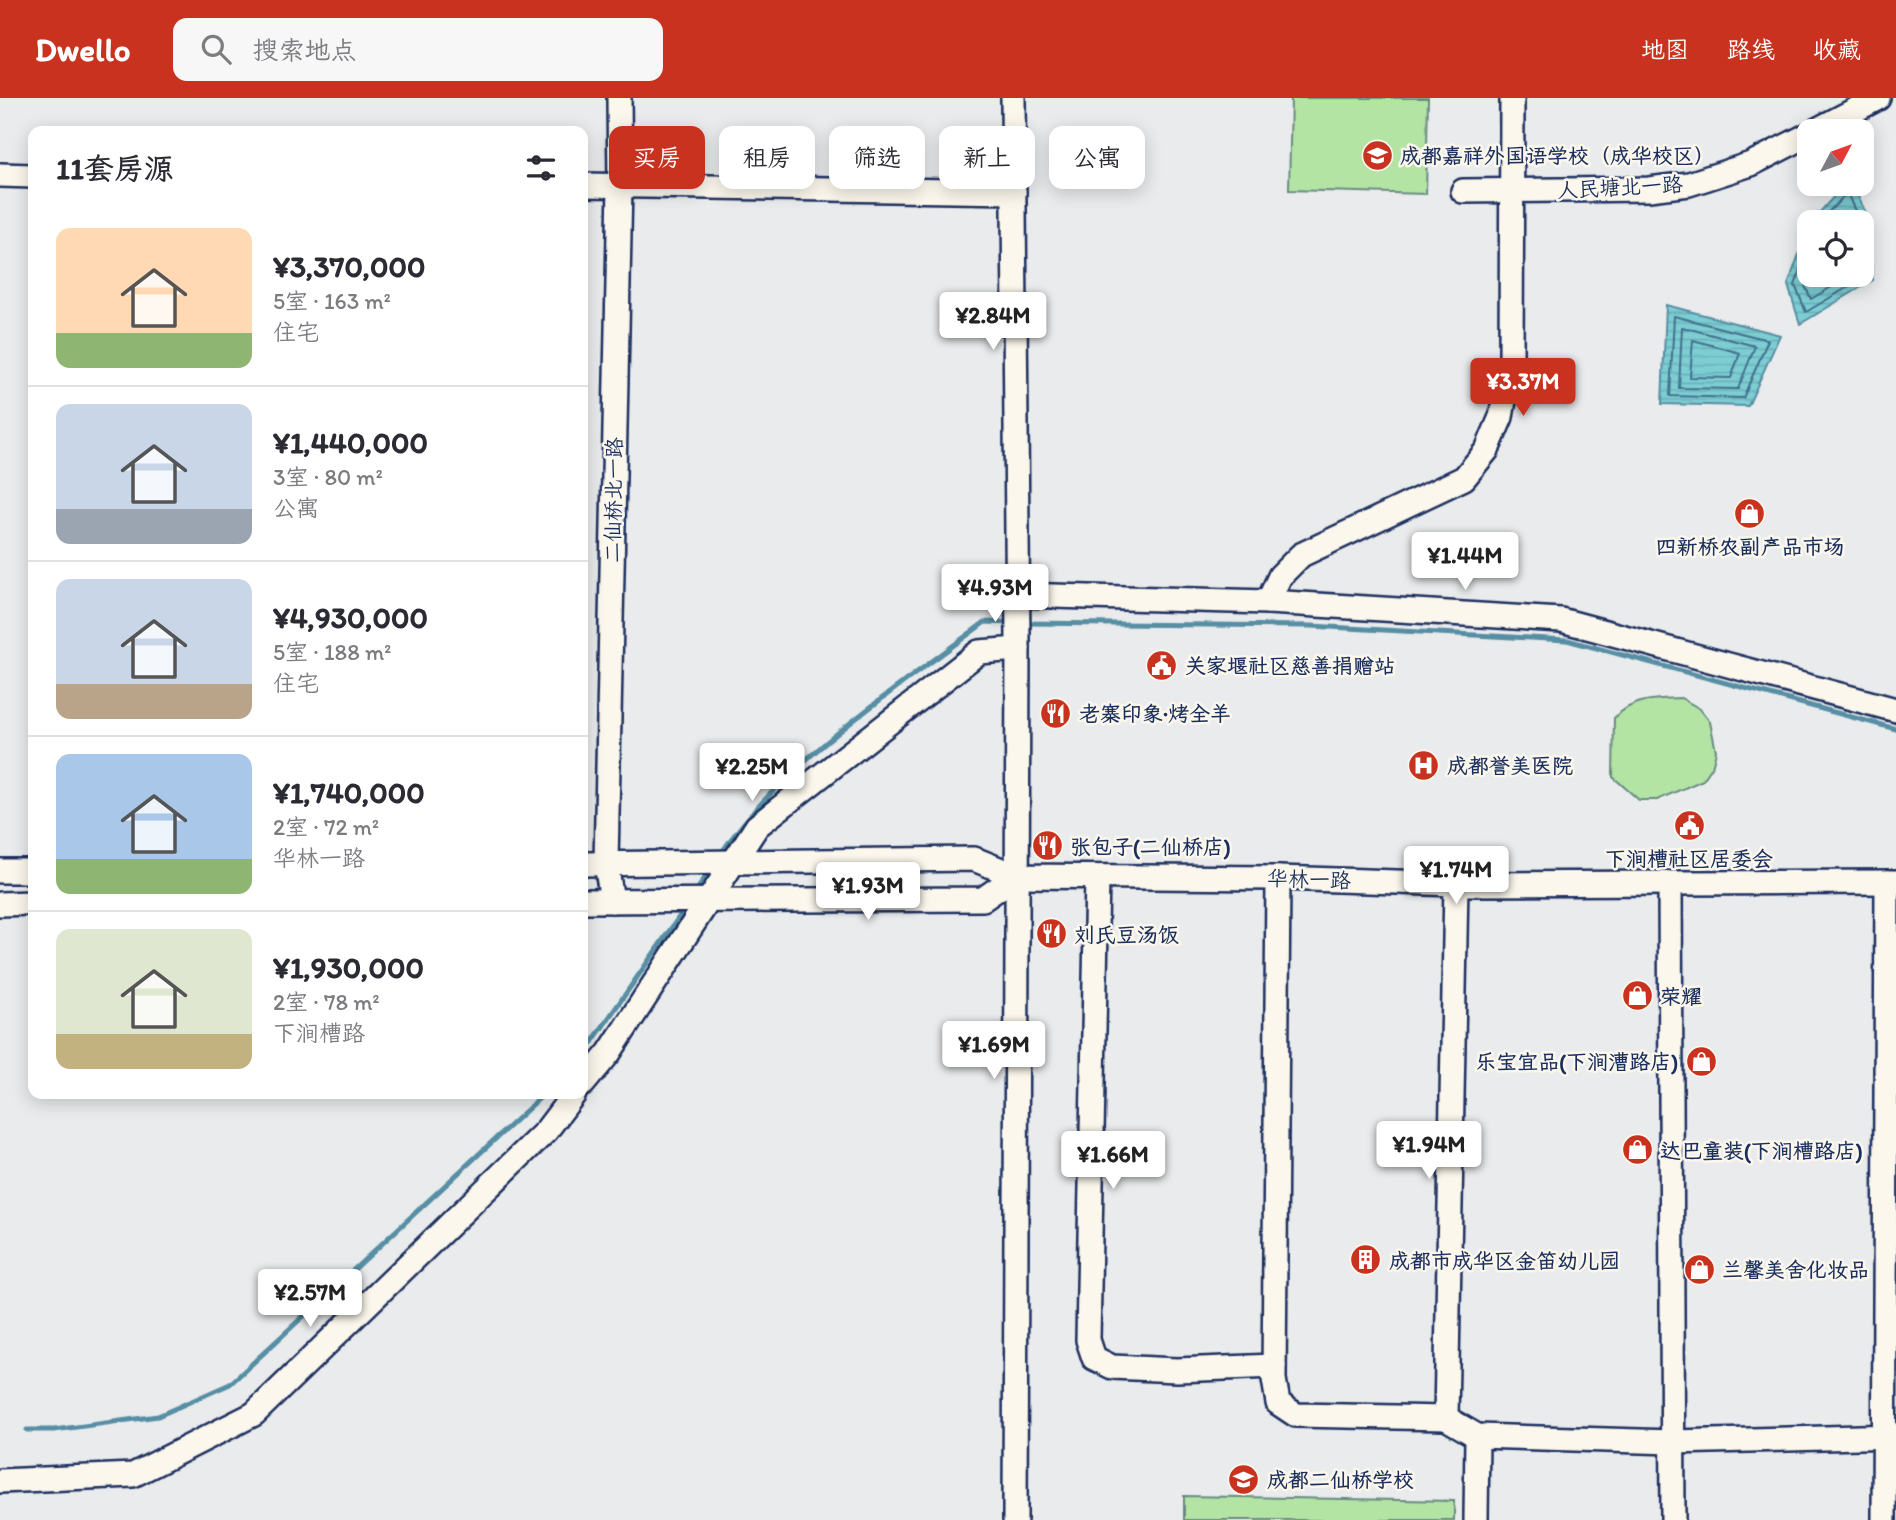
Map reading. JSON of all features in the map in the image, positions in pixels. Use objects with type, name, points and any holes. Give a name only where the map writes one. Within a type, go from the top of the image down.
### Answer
[{"type":"street","name":"二仙桥北一路","points":[[619,98],[619,126]]},
{"type":"street","points":[[1013,98],[1018,646],[1015,1520]]},
{"type":"street","points":[[1268,602],[1280,576],[1301,555],[1464,478],[1488,450],[1501,417],[1511,363],[1512,98]]},
{"type":"street","points":[[1838,119],[1878,98]]},
{"type":"street","name":"人民塘北一路","points":[[1463,191],[1512,193],[1649,189],[1689,184],[1751,164],[1797,141]]},
{"type":"street","points":[[0,175],[28,176]]},
{"type":"street","points":[[588,185],[609,186]]},
{"type":"street","points":[[705,187],[1014,192]]},
{"type":"street","name":"二仙桥北一路","points":[[612,901],[594,863],[620,189]]},
{"type":"street","points":[[1017,600],[1268,602],[1561,620],[1896,710]]},
{"type":"street","points":[[588,1078],[609,1053],[722,862],[757,826],[979,652],[1018,646]]},
{"type":"street","points":[[594,863],[974,859],[1016,876]]},
{"type":"street","points":[[0,872],[28,871]]},
{"type":"street","points":[[588,901],[983,899],[1016,876]]},
{"type":"street","name":"华林一路","points":[[1016,876],[1278,878],[1456,884],[1891,882]]},
{"type":"street","points":[[1097,877],[1088,1340],[1094,1357],[1112,1367],[1177,1370],[1274,1366]]},
{"type":"street","points":[[1278,878],[1274,1366],[1278,1403],[1296,1415],[1446,1418],[1477,1436],[1673,1442],[1890,1437]]},
{"type":"street","points":[[1884,1520],[1890,1437],[1891,882]]},
{"type":"street","points":[[1670,883],[1673,1520]]},
{"type":"street","points":[[1446,1418],[1456,884]]},
{"type":"street","points":[[0,904],[28,904]]},
{"type":"street","points":[[0,1481],[133,1475],[254,1414],[546,1131],[570,1099]]},
{"type":"street","points":[[1476,1520],[1477,1436]]},
{"type":"green space","points":[[1291,98],[1428,98],[1426,194],[1289,190]]},
{"type":"green space","points":[[1681,698],[1700,709],[1710,722],[1716,751],[1712,767],[1703,780],[1657,800],[1639,800],[1613,777],[1614,718],[1637,703],[1653,699]]},
{"type":"green space","points":[[1184,1496],[1454,1501],[1454,1520],[1184,1520]]},
{"type":"water","points":[[1834,196],[1858,196],[1865,210],[1822,210]]},
{"type":"water","points":[[1797,260],[1797,287],[1861,287],[1800,324],[1788,285]]},
{"type":"water","points":[[1666,305],[1780,335],[1748,406],[1662,404]]},
{"type":"waterway","points":[[720,855],[774,790],[842,729],[985,622],[1013,623]]},
{"type":"waterway","points":[[1023,623],[1311,626],[1567,640],[1896,729]]},
{"type":"waterway","points":[[695,893],[711,869]]},
{"type":"waterway","points":[[588,1048],[686,907]]},
{"type":"waterway","points":[[27,1430],[54,1430],[158,1416],[230,1384],[539,1099]]},
{"type":"place","name":"成都嘉祥外国语学校（成华校区）","points":[[1377,155]]},
{"type":"place","name":"四新桥农副产品市场","points":[[1750,514]]},
{"type":"place","name":"关家堰社区慈善捐赠站","points":[[1162,665]]},
{"type":"place","name":"老寨印象·烤全羊","points":[[1056,713]]},
{"type":"place","name":"成都誉美医院","points":[[1424,765]]},
{"type":"place","name":"下涧槽社区居委会","points":[[1689,826]]},
{"type":"place","name":"张包子(二仙桥店)","points":[[1047,846]]},
{"type":"place","name":"刘氏豆汤饭","points":[[1051,934]]},
{"type":"place","name":"荣耀","points":[[1637,996]]},
{"type":"place","name":"乐宝宜品(下涧漕路店)","points":[[1701,1061]]},
{"type":"place","name":"达巴童装(下涧槽路店)","points":[[1637,1150]]},
{"type":"place","name":"成都市成华区金笛幼儿园","points":[[1366,1260]]},
{"type":"place","name":"兰馨美舍化妆品","points":[[1699,1269]]},
{"type":"place","name":"成都二仙桥学校","points":[[1244,1479]]}]
